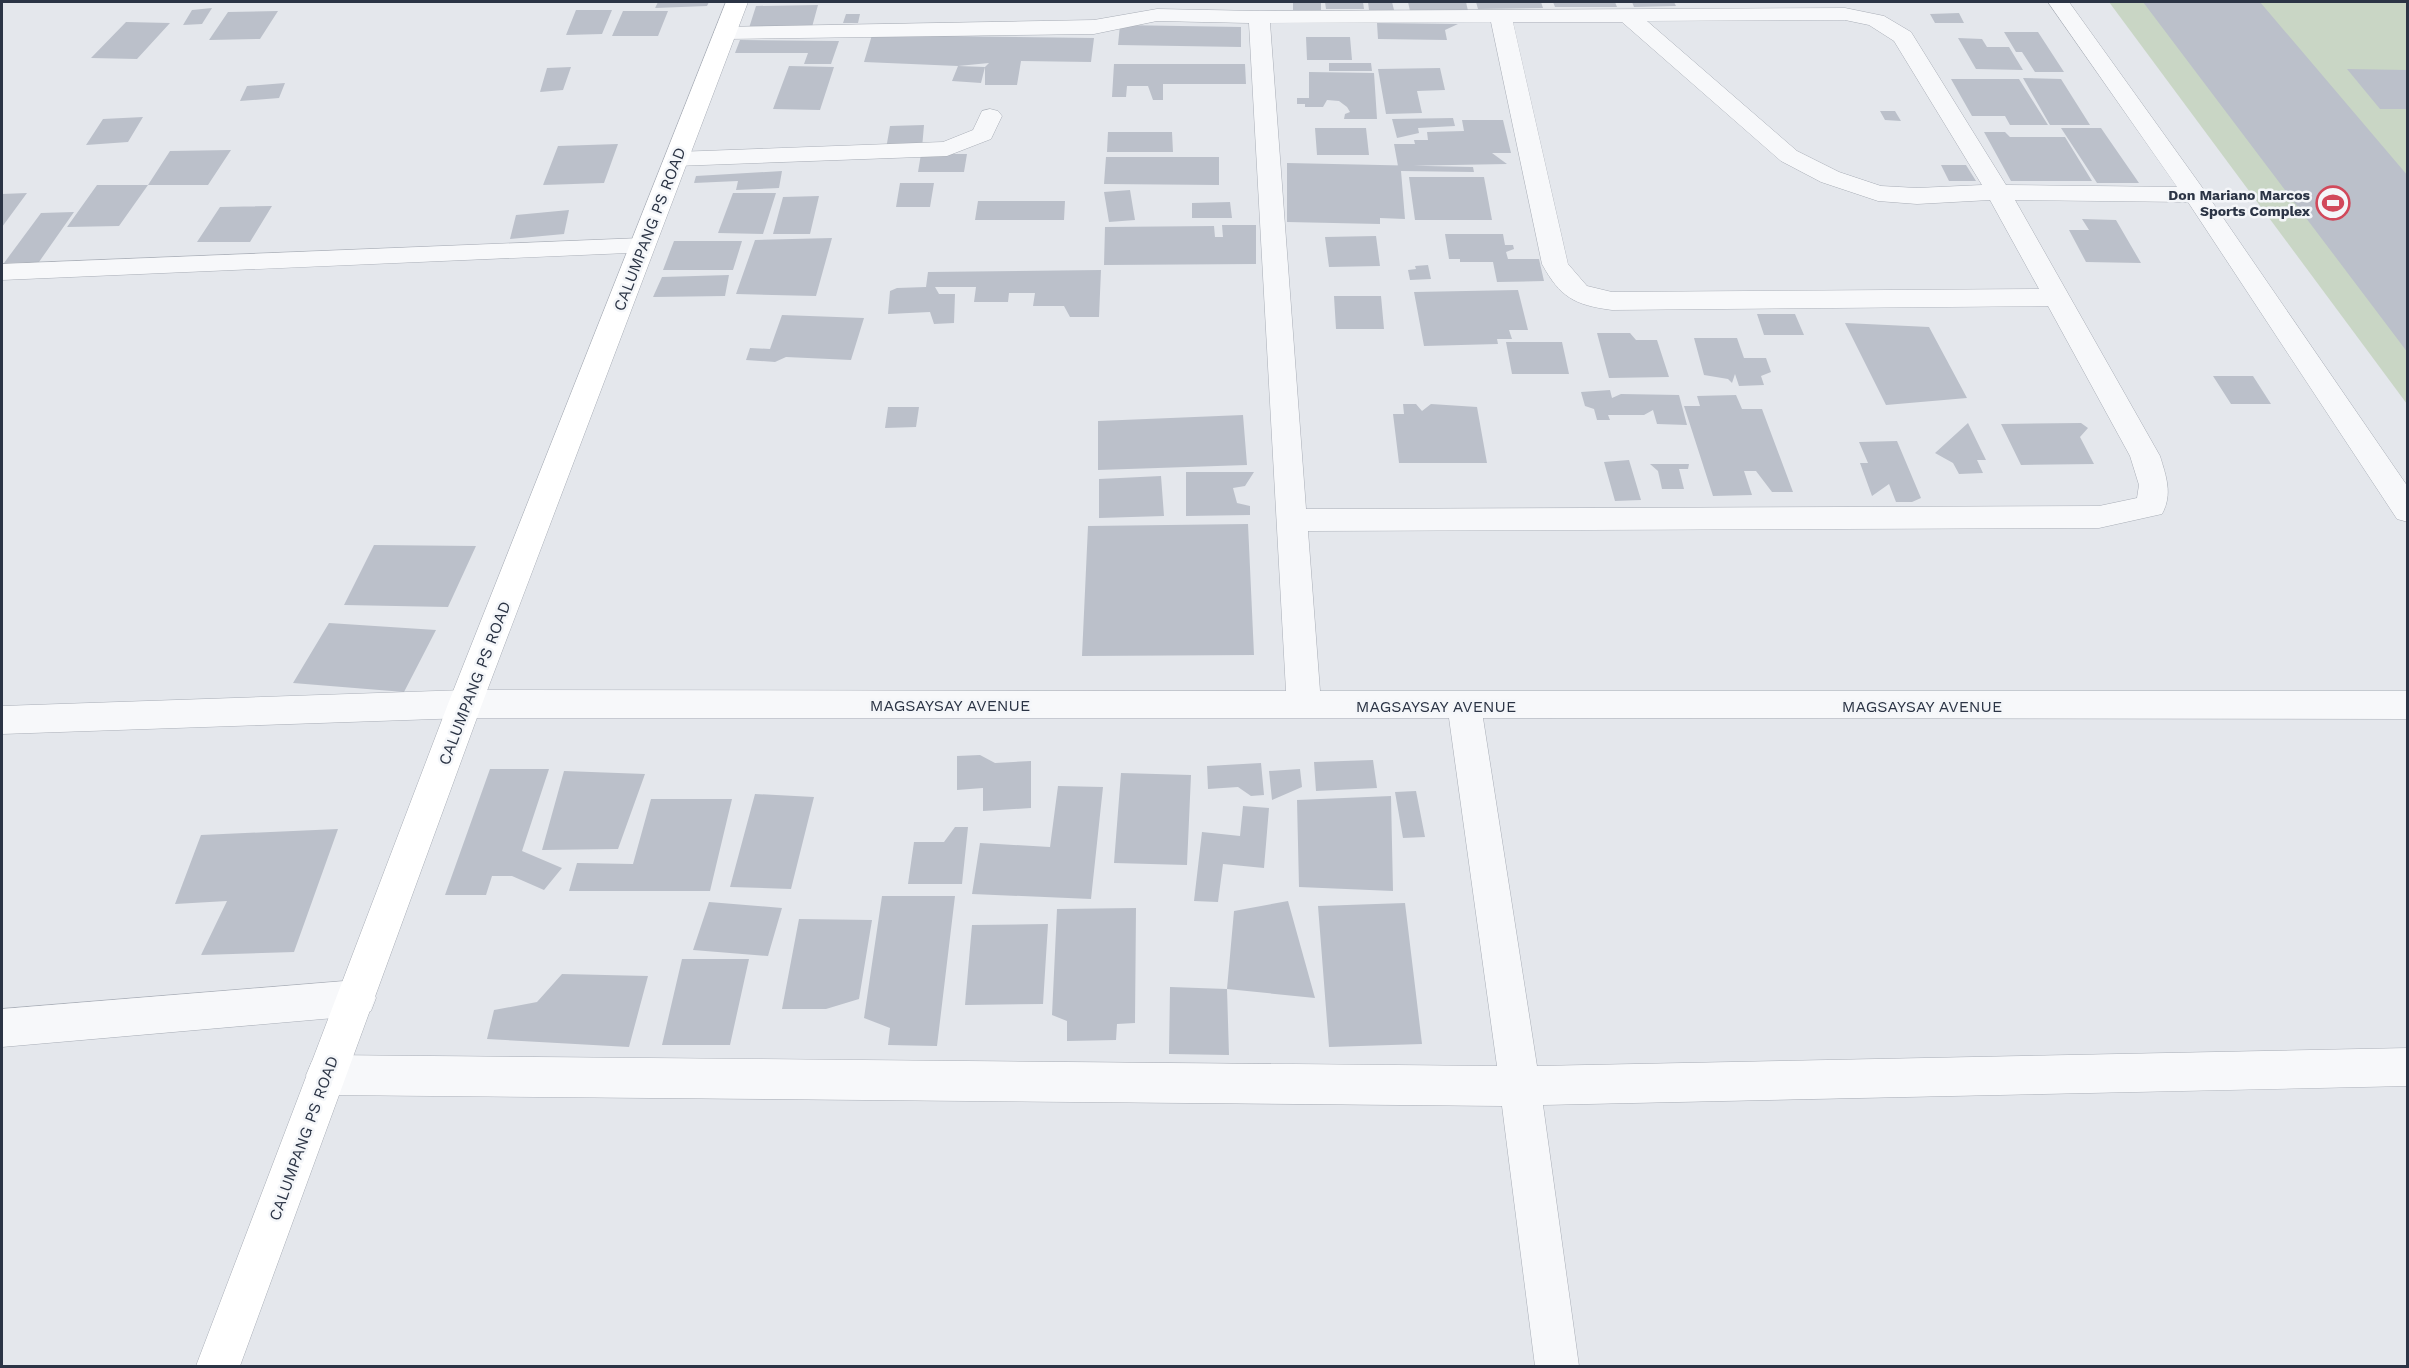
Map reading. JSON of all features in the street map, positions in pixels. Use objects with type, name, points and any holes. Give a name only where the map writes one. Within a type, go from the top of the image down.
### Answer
[{"type":"street","name":"CALUMPANG PS ROAD","points":[[219,1366],[465,704],[737,2]]},
{"type":"street","points":[[2059,2],[2195,195],[2408,511]]},
{"type":"street","points":[[725,32],[1094,27],[1157,15],[1258,18],[1845,14],[1877,19],[1889,24],[1903,37],[1998,192],[2145,456],[2154,485],[2151,506],[2099,518],[1293,520]]},
{"type":"street","points":[[1628,16],[1789,156],[1830,177],[1878,193],[1917,196],[1998,192],[2195,195]]},
{"type":"street","points":[[1501,17],[1555,264],[1572,290],[1588,298],[1612,301],[2055,297]]},
{"type":"street","points":[[1258,18],[1304,706]]},
{"type":"street","points":[[676,159],[947,149],[983,134],[990,116]]},
{"type":"street","points":[[2,272],[642,246]]},
{"type":"street","name":"MAGSAYSAY AVENUE","points":[[2,720],[465,704],[2408,705]]},
{"type":"street","points":[[1464,706],[1520,1086],[1557,1366]]},
{"type":"street","points":[[2,1028],[357,998]]},
{"type":"street","points":[[326,1075],[1520,1086],[2408,1067]]},
{"type":"green space","name":"Don Mariano Marcos Sports Complex","points":[[2109,2],[2407,2],[2407,404]]},
{"type":"building","points":[[658,2],[709,2],[707,6],[655,8]]},
{"type":"building","points":[[1293,2],[1321,2],[1321,10],[1293,10]]},
{"type":"building","points":[[1325,2],[1363,2],[1364,9],[1326,9]]},
{"type":"building","points":[[1368,2],[1392,2],[1394,10],[1369,10]]},
{"type":"building","points":[[1408,2],[1466,2],[1468,11],[1410,11]]},
{"type":"building","points":[[1476,2],[1541,2],[1543,8],[1478,9]]},
{"type":"building","points":[[1553,2],[1615,2],[1617,7],[1555,7]]},
{"type":"building","points":[[1632,2],[1674,2],[1676,6],[1634,7]]},
{"type":"building","points":[[2143,2],[2260,2],[2408,176],[2408,353]]},
{"type":"building","points":[[818,5],[812,27],[749,28],[756,6]]},
{"type":"building","points":[[212,8],[202,24],[183,25],[192,10]]},
{"type":"building","points":[[576,10],[612,10],[602,34],[566,35]]},
{"type":"building","points":[[278,11],[260,39],[209,40],[228,12]]},
{"type":"building","points":[[623,11],[668,11],[658,36],[612,36]]},
{"type":"building","points":[[1959,13],[1964,23],[1935,23],[1930,14]]},
{"type":"building","points":[[846,14],[860,14],[858,23],[843,23]]},
{"type":"building","points":[[126,22],[170,23],[137,59],[91,58]]},
{"type":"building","points":[[1377,23],[1458,24],[1445,30],[1447,40],[1378,39]]},
{"type":"building","points":[[1120,25],[1241,27],[1241,47],[1118,45]]},
{"type":"building","points":[[2004,32],[2038,32],[2064,72],[2035,72],[2022,52],[2016,52]]},
{"type":"building","points":[[872,35],[1094,38],[1091,62],[1021,61],[1017,85],[985,85],[985,67],[989,63],[958,66],[864,62]]},
{"type":"building","points":[[1306,37],[1350,37],[1352,60],[1307,60]]},
{"type":"building","points":[[1958,38],[1982,39],[1987,47],[2009,47],[2023,70],[1976,69]]},
{"type":"building","points":[[740,40],[839,41],[831,64],[804,64],[808,53],[735,53]]},
{"type":"building","points":[[1329,63],[1371,63],[1372,71],[1329,71]]},
{"type":"building","points":[[1114,64],[1245,64],[1246,84],[1163,84],[1163,100],[1153,100],[1148,86],[1127,86],[1126,97],[1112,97]]},
{"type":"building","points":[[789,66],[834,67],[820,110],[773,109]]},
{"type":"building","points":[[958,66],[985,67],[981,83],[952,81]]},
{"type":"building","points":[[571,67],[563,90],[540,92],[547,68]]},
{"type":"building","points":[[1440,68],[1445,90],[1417,91],[1422,113],[1386,114],[1378,69]]},
{"type":"building","points":[[2347,69],[2408,70],[2408,109],[2380,109]]},
{"type":"building","points":[[1309,72],[1374,73],[1377,119],[1344,119],[1345,114],[1350,112],[1339,101],[1327,100],[1323,107],[1305,107],[1305,104],[1297,104],[1297,98],[1309,98]]},
{"type":"building","points":[[2023,78],[2061,79],[2090,125],[2050,125]]},
{"type":"building","points":[[1951,79],[2019,79],[2048,125],[2010,125],[2005,116],[1972,116]]},
{"type":"building","points":[[285,83],[279,98],[240,101],[247,86]]},
{"type":"building","points":[[1880,111],[1895,111],[1901,121],[1885,120]]},
{"type":"building","points":[[143,117],[128,142],[86,145],[103,119]]},
{"type":"building","points":[[1453,118],[1455,126],[1418,128],[1419,133],[1397,138],[1392,119]]},
{"type":"building","points":[[1462,120],[1503,120],[1511,153],[1492,153],[1507,164],[1398,166],[1394,144],[1415,144],[1414,140],[1428,140],[1427,132],[1464,131]]},
{"type":"building","points":[[924,125],[922,148],[886,149],[890,126]]},
{"type":"building","points":[[1315,128],[1366,128],[1369,155],[1317,155]]},
{"type":"building","points":[[2061,128],[2101,128],[2139,183],[2097,183]]},
{"type":"building","points":[[1108,132],[1172,132],[1173,152],[1107,152]]},
{"type":"building","points":[[1984,132],[2005,132],[2010,137],[2065,137],[2092,181],[2011,181]]},
{"type":"building","points":[[618,144],[604,183],[543,185],[558,146]]},
{"type":"building","points":[[231,150],[208,185],[148,185],[170,151]]},
{"type":"building","points":[[921,154],[967,154],[964,172],[918,172]]},
{"type":"building","points":[[1106,157],[1219,157],[1219,185],[1104,184]]},
{"type":"building","points":[[1287,163],[1473,167],[1474,172],[1401,171],[1405,219],[1380,218],[1380,224],[1287,222]]},
{"type":"building","points":[[1941,165],[1966,165],[1976,181],[1949,181]]},
{"type":"building","points":[[782,171],[779,188],[736,190],[738,181],[694,183],[696,176]]},
{"type":"building","points":[[1409,177],[1484,177],[1492,220],[1415,220]]},
{"type":"building","points":[[900,183],[934,183],[930,207],[896,207]]},
{"type":"building","points":[[97,185],[148,185],[119,226],[67,227]]},
{"type":"building","points":[[1130,190],[1135,220],[1109,222],[1104,192]]},
{"type":"building","points":[[27,193],[2,227],[2,194]]},
{"type":"building","points":[[733,193],[776,193],[763,234],[718,233]]},
{"type":"building","points":[[819,196],[810,234],[773,234],[783,197]]},
{"type":"building","points":[[978,201],[1065,201],[1064,220],[975,220]]},
{"type":"building","points":[[1230,202],[1232,218],[1192,218],[1192,203]]},
{"type":"building","points":[[272,206],[250,242],[197,242],[220,207]]},
{"type":"building","points":[[569,210],[564,234],[510,239],[516,215]]},
{"type":"building","points":[[74,212],[39,262],[4,263],[41,213]]},
{"type":"building","points":[[2082,219],[2116,220],[2141,263],[2086,262],[2069,230],[2089,230]]},
{"type":"building","points":[[1222,225],[1256,225],[1256,264],[1104,265],[1105,227],[1214,226],[1215,237],[1223,237]]},
{"type":"building","points":[[1445,234],[1503,234],[1505,245],[1513,245],[1514,249],[1506,252],[1508,259],[1539,259],[1544,281],[1497,282],[1493,262],[1460,262],[1460,259],[1449,259]]},
{"type":"building","points":[[1376,236],[1380,266],[1329,267],[1325,237]]},
{"type":"building","points":[[832,238],[816,296],[736,294],[755,240]]},
{"type":"building","points":[[674,241],[742,241],[733,270],[663,270]]},
{"type":"building","points":[[1428,265],[1431,279],[1410,280],[1408,270],[1416,269],[1415,266]]},
{"type":"building","points":[[1101,270],[1099,317],[1070,317],[1064,306],[1033,306],[1035,293],[1009,293],[1008,302],[974,302],[976,287],[935,287],[939,294],[955,294],[954,323],[934,324],[930,312],[888,314],[890,291],[897,288],[926,287],[928,272]]},
{"type":"building","points":[[729,275],[725,296],[653,297],[662,277]]},
{"type":"building","points":[[1518,290],[1528,330],[1509,330],[1512,339],[1497,339],[1498,344],[1424,346],[1414,292]]},
{"type":"building","points":[[1334,296],[1381,296],[1384,329],[1336,329]]},
{"type":"building","points":[[1757,314],[1795,314],[1804,335],[1764,335]]},
{"type":"building","points":[[782,315],[864,318],[851,360],[786,357],[775,362],[746,360],[750,348],[770,349]]},
{"type":"building","points":[[1845,323],[1929,327],[1967,398],[1886,405]]},
{"type":"building","points":[[1597,333],[1630,333],[1636,340],[1657,340],[1669,377],[1609,378]]},
{"type":"building","points":[[1694,338],[1737,338],[1744,358],[1766,358],[1771,372],[1761,376],[1764,385],[1739,386],[1735,374],[1732,383],[1728,379],[1704,375]]},
{"type":"building","points":[[1506,342],[1562,342],[1569,374],[1512,374]]},
{"type":"building","points":[[2213,376],[2253,376],[2271,404],[2231,404]]},
{"type":"building","points":[[1610,390],[1612,398],[1621,394],[1679,395],[1687,425],[1657,424],[1653,410],[1644,415],[1608,415],[1610,420],[1597,420],[1594,409],[1585,406],[1581,392]]},
{"type":"building","points":[[1736,395],[1742,409],[1762,409],[1793,492],[1772,492],[1756,471],[1744,471],[1752,495],[1713,496],[1684,406],[1700,406],[1697,396]]},
{"type":"building","points":[[1403,404],[1416,404],[1422,411],[1431,404],[1477,407],[1487,463],[1399,463],[1393,414],[1404,414]]},
{"type":"building","points":[[888,407],[919,407],[916,427],[885,428]]},
{"type":"building","points":[[1243,415],[1247,465],[1098,470],[1098,421]]},
{"type":"building","points":[[1968,423],[1986,460],[1977,460],[1983,473],[1959,474],[1953,463],[1935,453]]},
{"type":"building","points":[[2081,423],[2088,428],[2080,437],[2094,464],[2021,465],[2001,424]]},
{"type":"building","points":[[1897,441],[1921,498],[1912,502],[1896,502],[1889,484],[1872,496],[1860,463],[1868,463],[1859,442]]},
{"type":"building","points":[[1629,460],[1641,500],[1615,501],[1604,462]]},
{"type":"building","points":[[1650,464],[1689,464],[1688,469],[1679,469],[1684,489],[1662,489],[1658,471]]},
{"type":"building","points":[[1186,472],[1254,472],[1245,486],[1233,488],[1237,503],[1250,506],[1250,515],[1186,516]]},
{"type":"building","points":[[1161,476],[1164,516],[1099,518],[1099,479]]},
{"type":"building","points":[[1248,524],[1254,655],[1082,656],[1088,526]]},
{"type":"building","points":[[374,545],[476,546],[448,607],[344,605]]},
{"type":"building","points":[[329,623],[436,630],[404,692],[293,683]]},
{"type":"building","points":[[980,755],[995,763],[1031,761],[1031,808],[983,811],[983,788],[957,790],[957,756]]},
{"type":"building","points":[[1373,760],[1377,788],[1316,791],[1314,762]]},
{"type":"building","points":[[1261,763],[1264,795],[1251,796],[1238,787],[1208,789],[1207,766]]},
{"type":"building","points":[[490,769],[549,769],[522,851],[562,868],[544,890],[512,876],[492,876],[486,895],[445,895]]},
{"type":"building","points":[[1300,769],[1302,787],[1272,800],[1269,771]]},
{"type":"building","points":[[564,771],[645,774],[618,849],[542,850]]},
{"type":"building","points":[[1121,773],[1191,775],[1187,865],[1114,863]]},
{"type":"building","points":[[1058,786],[1103,787],[1091,899],[972,894],[980,843],[1050,847]]},
{"type":"building","points":[[1416,791],[1425,837],[1403,838],[1395,792]]},
{"type":"building","points":[[755,794],[814,797],[791,889],[730,887]]},
{"type":"building","points":[[1391,796],[1393,891],[1299,887],[1297,800]]},
{"type":"building","points":[[651,799],[732,799],[710,891],[569,891],[577,863],[633,864]]},
{"type":"building","points":[[1243,806],[1269,808],[1264,868],[1223,864],[1218,902],[1194,901],[1202,832],[1240,836]]},
{"type":"building","points":[[955,827],[968,827],[962,884],[908,884],[914,842],[944,842]]},
{"type":"building","points":[[338,829],[294,952],[201,955],[227,901],[175,904],[201,835]]},
{"type":"building","points":[[882,896],[955,896],[937,1046],[888,1045],[890,1028],[864,1018]]},
{"type":"building","points":[[1288,901],[1315,998],[1227,989],[1234,911]]},
{"type":"building","points":[[709,902],[782,908],[768,956],[693,950]]},
{"type":"building","points":[[1405,903],[1422,1044],[1329,1047],[1318,906]]},
{"type":"building","points":[[1136,908],[1135,1023],[1117,1024],[1116,1040],[1067,1041],[1067,1021],[1052,1015],[1057,909]]},
{"type":"building","points":[[799,919],[872,920],[859,999],[826,1009],[782,1009]]},
{"type":"building","points":[[1048,924],[1043,1004],[965,1005],[972,925]]},
{"type":"building","points":[[682,959],[749,959],[730,1045],[662,1045]]},
{"type":"building","points":[[562,974],[648,976],[629,1047],[487,1039],[494,1010],[537,1002]]},
{"type":"building","points":[[1170,987],[1227,989],[1229,1055],[1169,1054]]},
{"type":"place","name":"Don Mariano Marcos Sports Complex","points":[[2333,203]]}]
